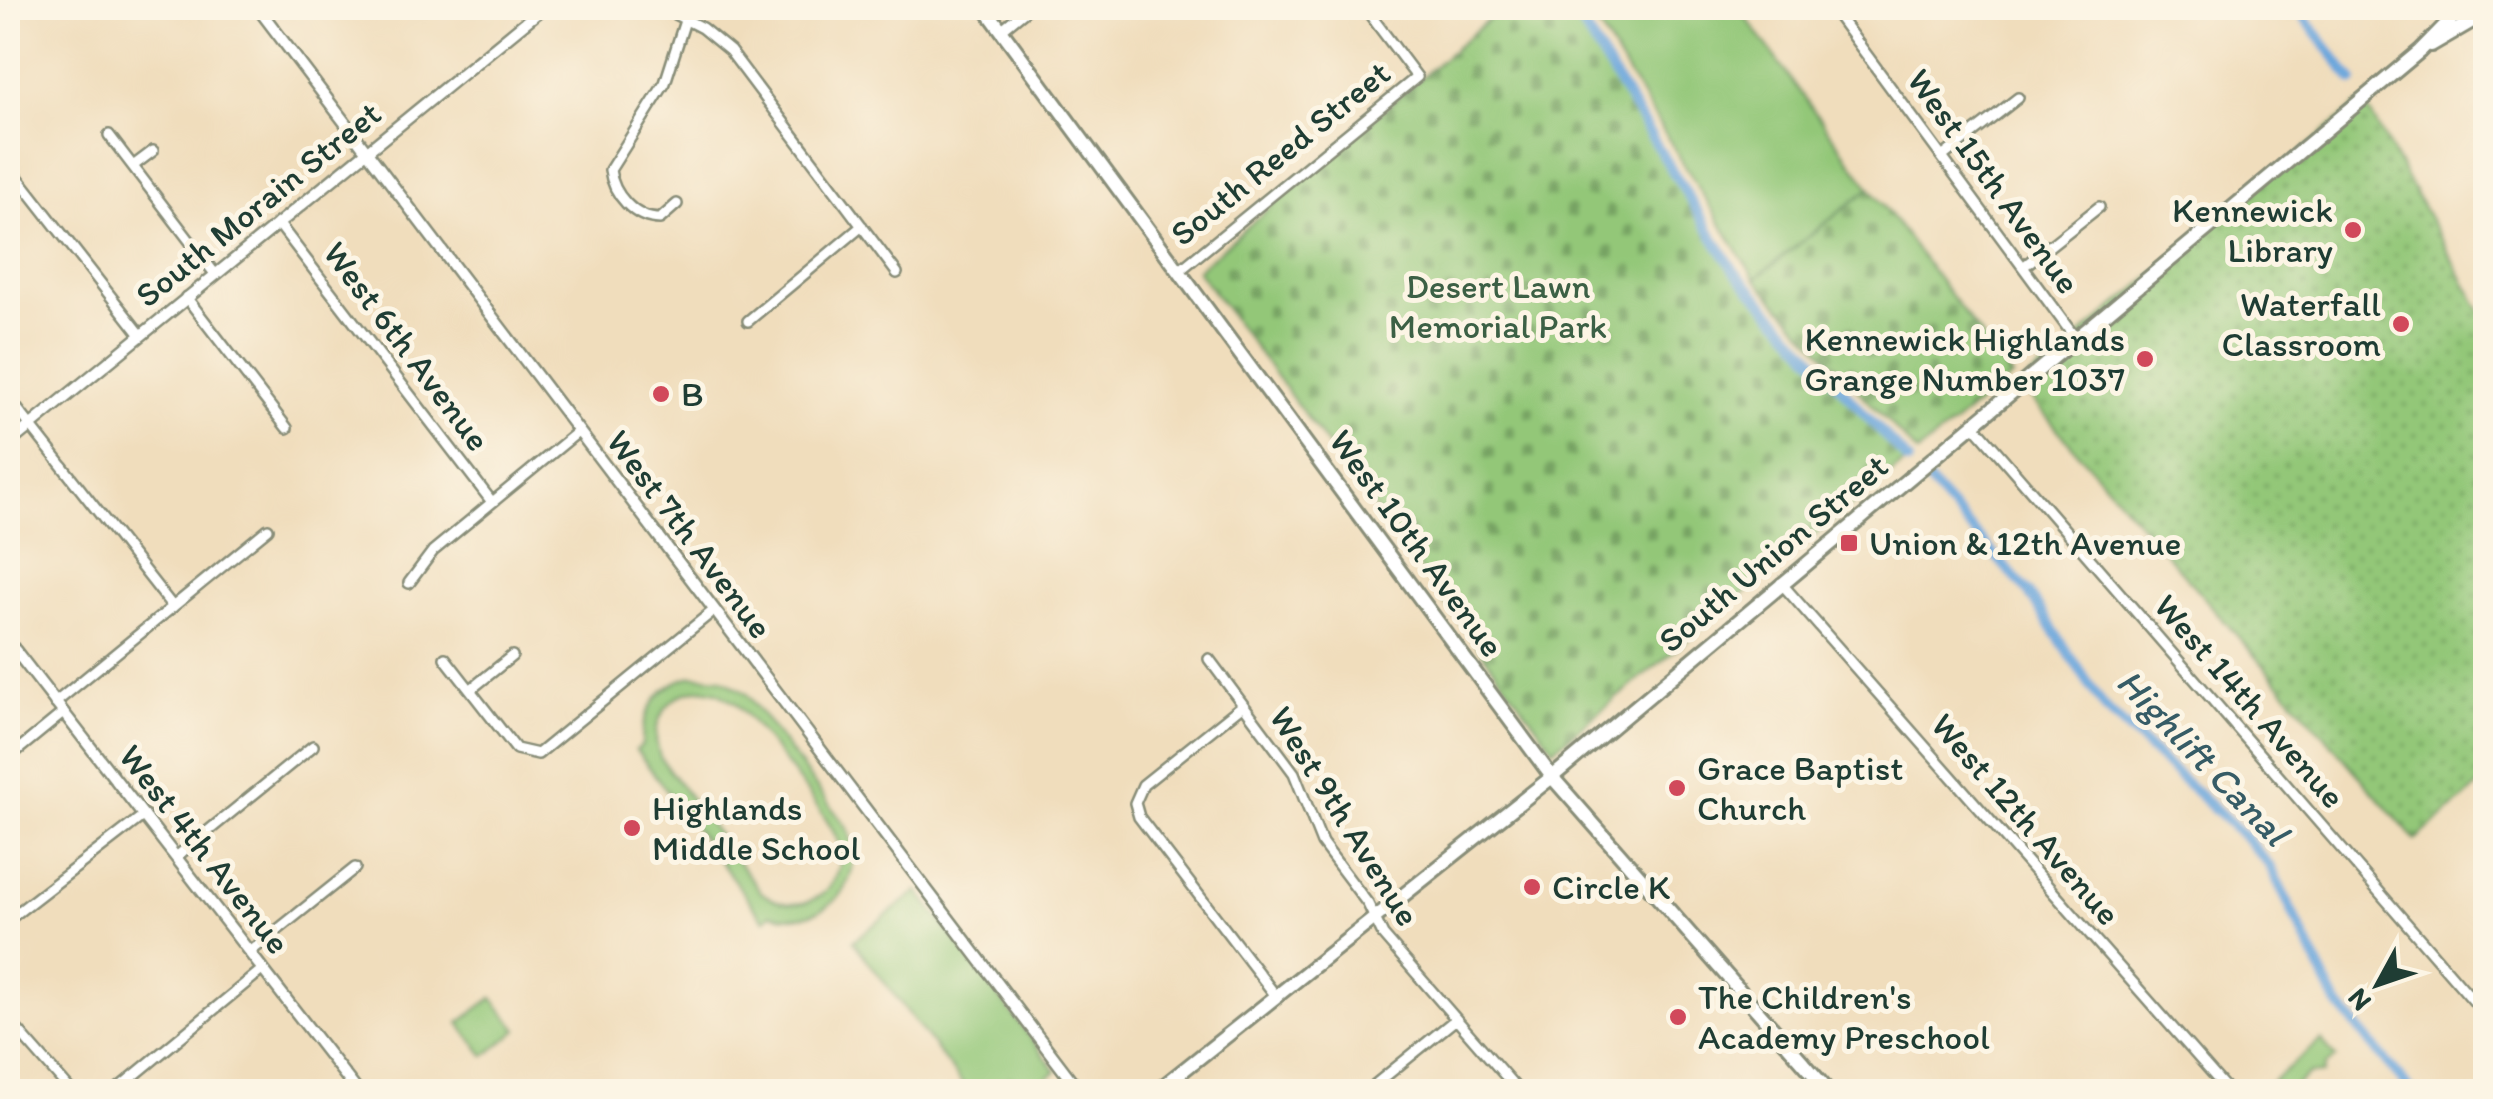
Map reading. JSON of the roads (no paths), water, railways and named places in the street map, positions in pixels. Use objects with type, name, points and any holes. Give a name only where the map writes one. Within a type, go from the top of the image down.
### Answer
[{"type":"main road","name":"West 10th Avenue","points":[[985,8],[1552,777],[1829,1092]]},
{"type":"main road","name":"South Union Street","points":[[1156,1092],[1552,777],[2420,51],[2462,8]]},
{"type":"main road","points":[[2475,8],[2486,13]]},
{"type":"main road","name":"South Union Street","points":[[2420,51],[2486,13]]},
{"type":"street","name":"West 7th Avenue","points":[[258,8],[1080,1092]]},
{"type":"street","name":"South Morain Street","points":[[8,444],[542,8]]},
{"type":"street","points":[[663,8],[730,51],[897,274]]},
{"type":"street","points":[[677,204],[660,219],[648,218],[620,197],[610,170],[659,94],[688,8]]},
{"type":"street","points":[[1001,30],[1028,8]]},
{"type":"street","name":"South Reed Street","points":[[1179,271],[1417,77],[1365,8]]},
{"type":"street","name":"West 15th Avenue","points":[[1832,8],[2076,339]]},
{"type":"street","points":[[1942,158],[2018,98]]},
{"type":"street","points":[[109,135],[215,274]]},
{"type":"street","points":[[133,166],[154,150]]},
{"type":"street","points":[[8,165],[140,335]]},
{"type":"street","points":[[2023,267],[2098,207]]},
{"type":"street","name":"West 6th Avenue","points":[[278,223],[492,502]]},
{"type":"street","points":[[748,320],[862,226]]},
{"type":"street","points":[[186,297],[287,428]]},
{"type":"street","points":[[8,397],[173,607]]},
{"type":"street","name":"West 14th Avenue","points":[[1974,424],[2485,1012]]},
{"type":"street","points":[[409,584],[433,551],[579,430]]},
{"type":"street","points":[[55,702],[268,530]]},
{"type":"street","name":"West 12th Avenue","points":[[1782,583],[2229,1092]]},
{"type":"street","points":[[445,658],[516,749],[531,754],[545,750],[713,611]]},
{"type":"street","name":"West 4th Avenue","points":[[8,641],[356,1091]]},
{"type":"street","points":[[470,690],[512,656]]},
{"type":"street","name":"West 9th Avenue","points":[[1209,660],[1294,773],[1322,843],[1383,935],[1518,1089]]},
{"type":"street","points":[[1243,705],[1143,785],[1135,798],[1139,816],[1276,996]]},
{"type":"street","points":[[8,758],[63,713]]},
{"type":"street","points":[[176,858],[313,746]]},
{"type":"street","points":[[8,920],[144,816]]},
{"type":"street","points":[[250,952],[355,868]]},
{"type":"street","points":[[114,1092],[263,970]]},
{"type":"street","points":[[8,1019],[72,1092]]},
{"type":"street","points":[[1366,1092],[1456,1019]]},
{"type":"waterway","name":"Highlift Canal","points":[[1572,8],[1735,272],[1908,461]]},
{"type":"waterway","points":[[2297,8],[2353,81]]},
{"type":"waterway","name":"Highlift Canal","points":[[1927,480],[2028,592],[2105,708],[2245,837],[2270,866],[2336,1002],[2412,1092]]},
{"type":"place","name":"Kennewick Library","points":[[2353,230]]},
{"type":"place","name":"Waterfall Classroom","points":[[2401,324]]},
{"type":"place","name":"Kennewick Highlands Grange Number 1037","points":[[2145,359]]},
{"type":"place","name":"B","points":[[661,394]]},
{"type":"place","name":"Union & 12th Avenue","points":[[1849,543]]},
{"type":"place","name":"Grace Baptist Church","points":[[1677,788]]},
{"type":"place","name":"Highlands Middle School","points":[[632,828]]},
{"type":"place","name":"Circle K","points":[[1532,887]]},
{"type":"place","name":"The Children's Academy Preschool","points":[[1678,1017]]},
{"type":"park label","name":"Desert Lawn Memorial Park","points":[[1498,306]]}]
